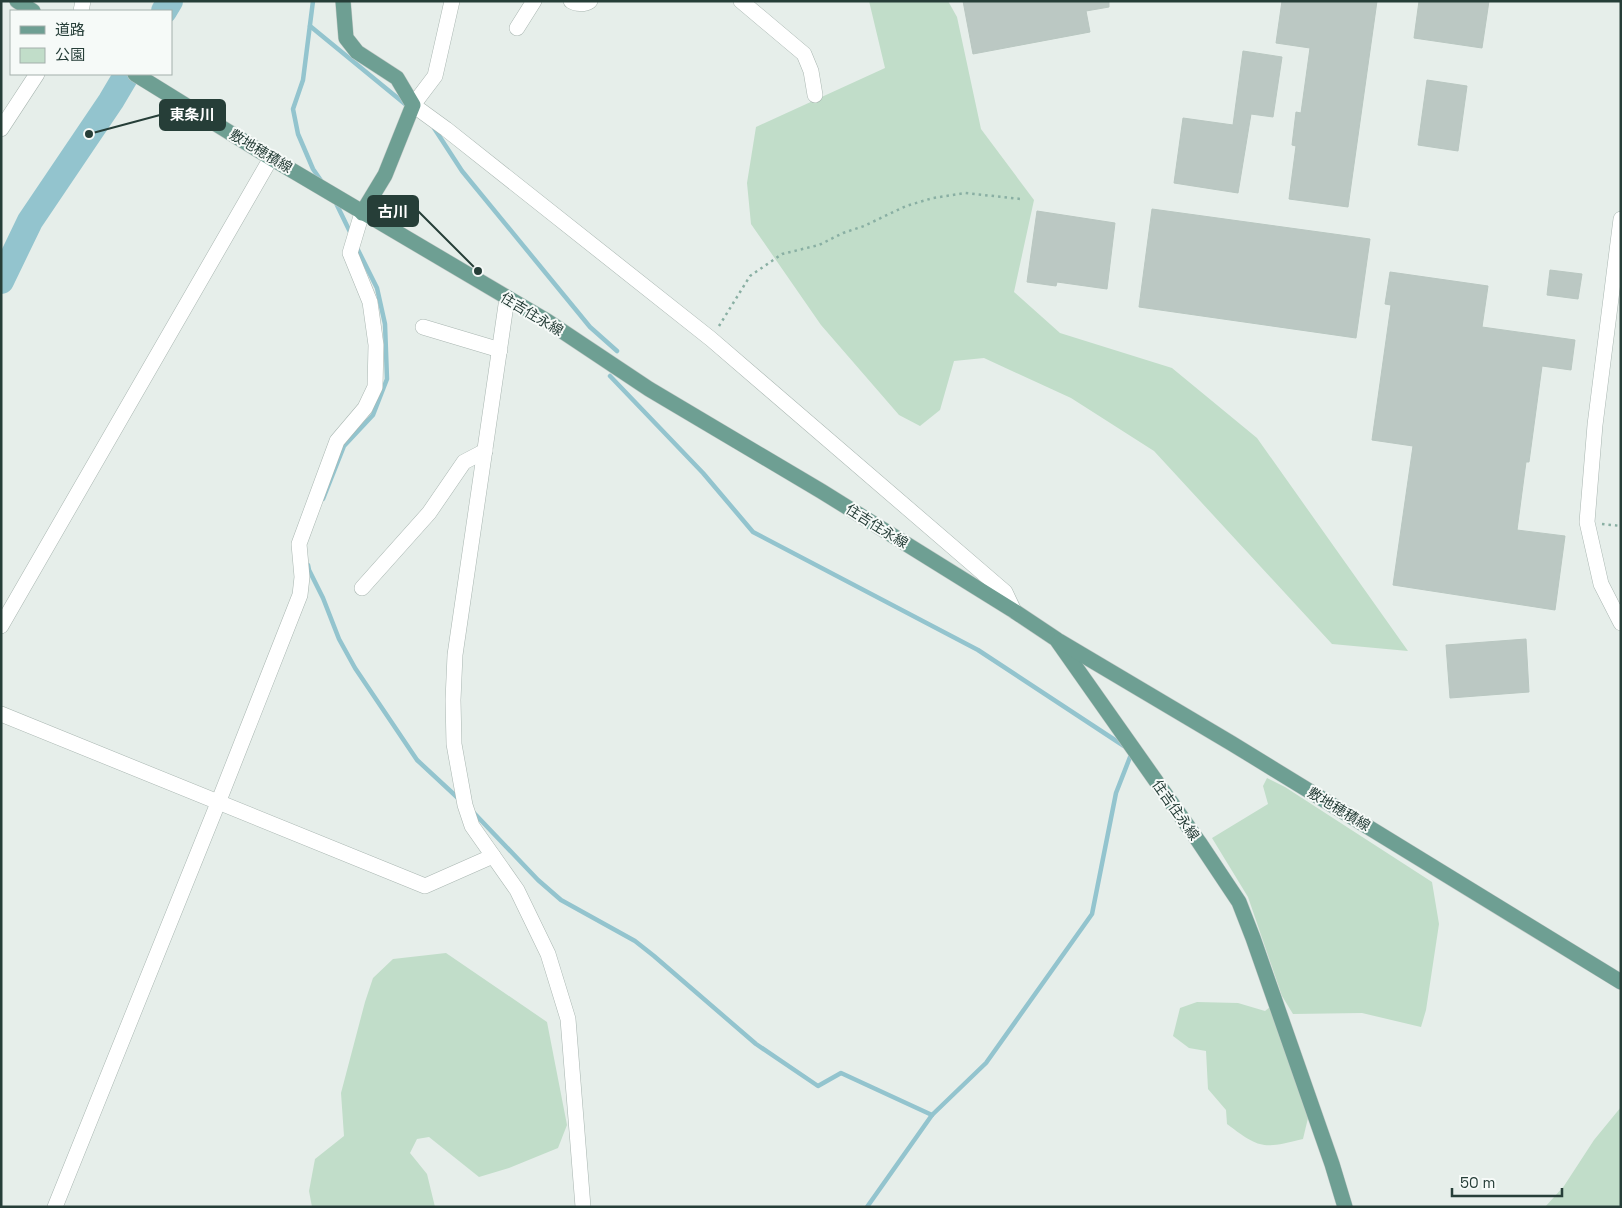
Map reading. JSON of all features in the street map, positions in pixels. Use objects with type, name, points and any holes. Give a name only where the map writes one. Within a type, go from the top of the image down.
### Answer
[{"type":"main road","points":[[17,1],[31,10]]},
{"type":"main road","points":[[344,1],[346,38],[357,52],[397,78],[412,105],[385,175],[362,212]]},
{"type":"main road","name":"敷地穂積線","points":[[137,75],[362,212]]},
{"type":"main road","name":"住吉住永線","points":[[362,212],[547,322],[649,389],[821,491],[1056,639],[1239,902],[1332,1164],[1345,1207]]},
{"type":"main road","name":"敷地穂積線","points":[[1056,639],[1231,743],[1621,982]]},
{"type":"street","points":[[452,1],[435,76],[412,105],[446,129],[711,339],[1005,592],[1014,611]]},
{"type":"street","points":[[517,28],[534,1]]},
{"type":"street","points":[[571,1],[586,4],[590,1]]},
{"type":"street","points":[[740,1],[804,54],[815,95]]},
{"type":"street","points":[[2,127],[36,75]]},
{"type":"street","points":[[1,626],[271,158]]},
{"type":"street","points":[[55,1207],[300,595],[302,577],[299,544],[337,441],[365,408],[375,387],[376,345],[370,302],[350,254],[362,212]]},
{"type":"street","points":[[1621,219],[1595,425],[1586,522],[1601,584],[1621,623]]},
{"type":"street","points":[[507,298],[455,655],[454,744],[465,805],[472,826],[517,890],[548,954],[568,1019],[583,1207]]},
{"type":"street","points":[[423,327],[500,350]]},
{"type":"street","points":[[362,588],[428,513],[464,462],[485,451]]},
{"type":"street","points":[[1,714],[425,886],[493,856]]},
{"type":"path","points":[[711,339],[750,276],[782,254],[819,245],[843,232],[864,226],[906,206],[933,198],[965,192],[1021,200]]},
{"type":"green space","points":[[869,1],[948,1],[957,17],[981,129],[1034,200],[1014,292],[1060,333],[1172,368],[1257,438],[1408,651],[1332,644],[1154,451],[1071,398],[984,358],[954,361],[940,410],[920,426],[899,415],[821,325],[751,224],[747,183],[756,127],[885,68]]},
{"type":"green space","points":[[1267,778],[1285,787],[1432,882],[1439,924],[1426,1010],[1421,1027],[1362,1013],[1293,1014],[1282,996],[1248,897],[1212,838],[1268,804],[1263,786]]},
{"type":"green space","points":[[446,953],[547,1022],[567,1125],[558,1148],[509,1168],[479,1177],[429,1137],[417,1139],[410,1153],[427,1174],[435,1207],[312,1207],[309,1191],[315,1159],[344,1136],[341,1093],[373,978],[393,959]]},
{"type":"green space","points":[[1197,1002],[1238,1003],[1265,1011],[1270,1007],[1308,1118],[1303,1139],[1262,1145],[1247,1138],[1227,1124],[1226,1110],[1208,1089],[1206,1051],[1189,1048],[1173,1036],[1180,1008]]},
{"type":"green space","points":[[1621,1107],[1621,1207],[1545,1207],[1564,1186],[1594,1140]]},
{"type":"building","points":[[963,1],[1109,1],[1109,7],[1086,11],[1090,32],[973,54]]},
{"type":"building","points":[[1282,1],[1377,1],[1348,207],[1289,199],[1296,146],[1292,145],[1296,112],[1301,113],[1310,48],[1276,43]]},
{"type":"building","points":[[1419,1],[1489,1],[1482,48],[1414,38]]},
{"type":"building","points":[[1243,51],[1282,57],[1273,117],[1251,114],[1238,193],[1174,183],[1183,118],[1233,125]]},
{"type":"building","points":[[1427,80],[1467,86],[1458,151],[1418,145]]},
{"type":"building","points":[[1152,209],[1370,239],[1356,338],[1139,307]]},
{"type":"building","points":[[1037,211],[1115,223],[1107,289],[1057,282],[1056,286],[1027,282]]},
{"type":"building","points":[[1550,270],[1582,274],[1578,299],[1547,295]]},
{"type":"building","points":[[1390,272],[1488,286],[1482,327],[1575,340],[1571,370],[1542,366],[1529,462],[1526,462],[1517,530],[1565,536],[1555,610],[1393,585],[1413,446],[1372,440],[1391,305],[1385,304]]},
{"type":"building","points":[[1526,639],[1529,692],[1450,698],[1446,645]]},
{"type":"waterway","points":[[165,10],[170,1]]},
{"type":"waterway","points":[[313,1],[303,80],[293,109],[298,134],[313,169],[322,182]]},
{"type":"waterway","points":[[310,26],[405,104]]},
{"type":"waterway","points":[[1,281],[30,221],[126,75]]},
{"type":"waterway","points":[[434,128],[462,171],[590,327],[617,351]]},
{"type":"waterway","points":[[335,201],[351,234]]},
{"type":"waterway","points":[[323,499],[344,446],[373,415],[387,379],[385,324],[377,288],[356,246]]},
{"type":"waterway","points":[[610,376],[703,473],[753,532],[978,650],[1124,746]]},
{"type":"waterway","points":[[308,565],[339,639],[355,668],[417,760],[459,799]]},
{"type":"waterway","points":[[867,1207],[932,1115],[986,1063],[1092,914],[1116,793],[1132,752]]},
{"type":"waterway","points":[[474,813],[538,880],[561,900],[635,941],[756,1044],[818,1086],[841,1073],[932,1115]]},
{"type":"place","name":"東条川","points":[[89,134]]},
{"type":"place","name":"古川","points":[[478,271]]}]
